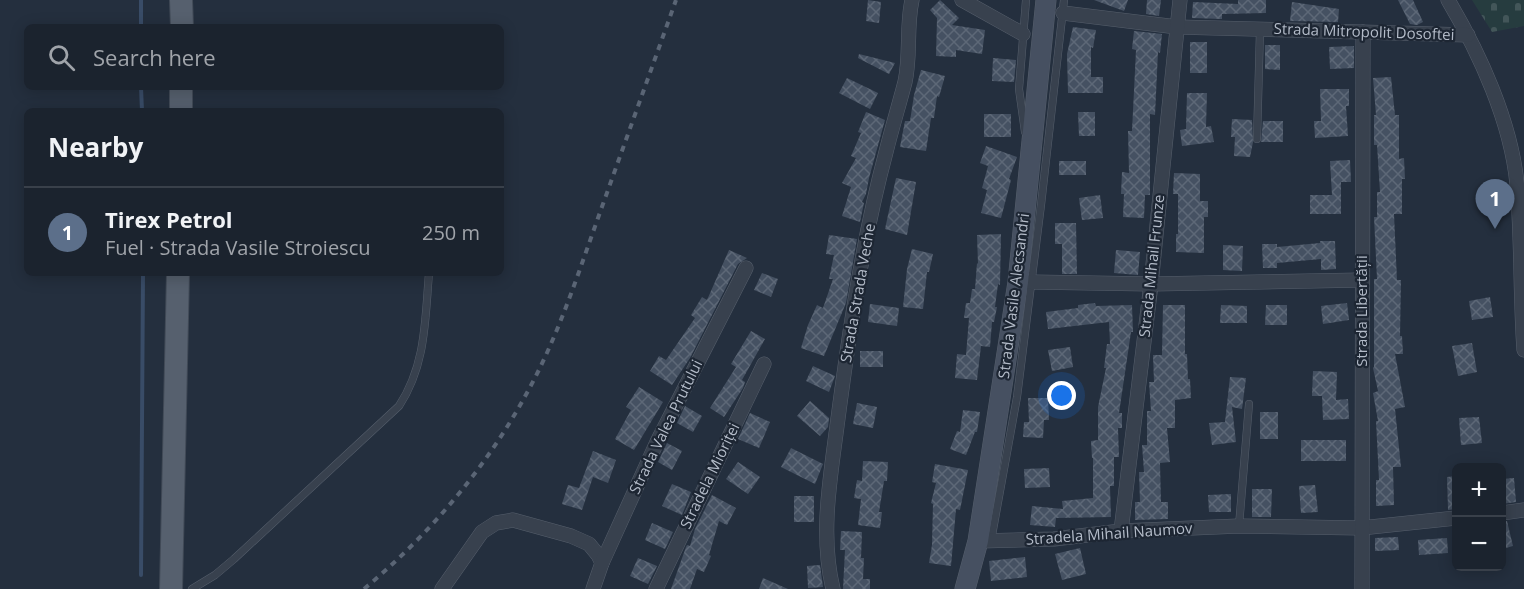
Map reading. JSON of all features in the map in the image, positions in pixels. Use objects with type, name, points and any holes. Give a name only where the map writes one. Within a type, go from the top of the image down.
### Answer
[{"type":"main road","points":[[181,0],[182,24]]},
{"type":"main road","name":"Strada Vasile Alecsandri","points":[[965,589],[985,541],[1018,282],[1046,0]]},
{"type":"main road","points":[[181,108],[182,90]]},
{"type":"main road","points":[[171,589],[178,276]]},
{"type":"street","name":"Strada Strada Veche","points":[[833,589],[825,531],[843,375],[854,303],[885,152],[909,60],[912,0]]},
{"type":"street","points":[[962,0],[1023,34]]},
{"type":"street","name":"Strada Mihail Frunze","points":[[1121,531],[1151,284],[1180,0]]},
{"type":"street","points":[[1448,0],[1468,36],[1505,124],[1517,182],[1524,350]]},
{"type":"street","name":"Strada Mitropolit Dosoftei","points":[[1064,7],[1177,27],[1468,36]]},
{"type":"street","name":"Strada Libertății","points":[[1362,589],[1363,32]]},
{"type":"street","name":"Strada Valea Prutului","points":[[593,589],[602,563],[657,442],[746,268]]},
{"type":"street","points":[[1031,282],[1151,284],[1362,280]]},
{"type":"street","name":"Stradela Mioriței","points":[[656,589],[764,364]]},
{"type":"street","points":[[1506,512],[1524,510]]},
{"type":"street","name":"Stradela Mihail Naumov","points":[[985,541],[1054,539],[1121,531],[1239,526],[1361,528],[1452,518]]},
{"type":"street","points":[[442,589],[482,532],[496,523],[513,520],[571,536],[589,544],[602,563]]},
{"type":"lane","points":[[1026,0],[1019,89],[1029,165]]},
{"type":"lane","points":[[985,541],[1017,397],[1064,7]]},
{"type":"lane","name":"Strada Mitropolit Dosoftei","points":[[1257,139],[1260,30]]},
{"type":"lane","points":[[192,589],[234,559],[399,406],[411,386],[422,356],[429,276]]},
{"type":"lane","points":[[1239,526],[1249,404]]},
{"type":"green space","points":[[1472,0],[1524,0],[1524,26],[1492,32]]},
{"type":"building","points":[[868,0],[881,2],[879,23],[866,21]]},
{"type":"building","points":[[940,0],[959,18],[952,25],[985,30],[982,54],[956,50],[956,57],[936,56],[937,18],[930,10]]},
{"type":"building","points":[[1094,0],[1128,0],[1124,11]]},
{"type":"building","points":[[1147,0],[1161,0],[1159,16],[1146,14]]},
{"type":"building","points":[[1238,0],[1266,0],[1266,13],[1222,14],[1222,19],[1192,18],[1193,2],[1238,4]]},
{"type":"building","points":[[1398,0],[1413,0],[1423,22],[1417,25],[1410,24]]},
{"type":"building","points":[[1292,2],[1339,9],[1338,22],[1290,21]]},
{"type":"building","points":[[1073,27],[1096,30],[1093,48],[1091,47],[1091,77],[1103,77],[1103,93],[1068,93],[1067,54]]},
{"type":"building","points":[[1134,31],[1162,34],[1160,53],[1158,52],[1155,115],[1150,114],[1150,195],[1145,195],[1144,218],[1123,217],[1124,194],[1121,194],[1122,172],[1129,173],[1128,131],[1132,131],[1136,50],[1132,49]]},
{"type":"building","points":[[1190,42],[1207,42],[1207,73],[1190,73]]},
{"type":"building","points":[[1265,45],[1280,45],[1280,70],[1265,69]]},
{"type":"building","points":[[1354,46],[1354,68],[1330,69],[1329,47]]},
{"type":"building","points":[[859,54],[895,63],[889,74],[858,58]]},
{"type":"building","points":[[993,58],[1016,60],[1014,82],[992,81]]},
{"type":"building","points":[[921,70],[945,76],[939,97],[937,96],[934,118],[931,118],[926,151],[900,147],[905,121],[910,121]]},
{"type":"building","points":[[1391,77],[1395,115],[1399,115],[1399,159],[1404,158],[1405,179],[1402,179],[1402,214],[1394,214],[1397,280],[1401,280],[1400,336],[1402,336],[1403,354],[1395,354],[1405,407],[1395,409],[1401,467],[1393,467],[1394,505],[1376,506],[1376,480],[1379,480],[1376,421],[1378,421],[1373,393],[1378,391],[1373,368],[1374,279],[1377,279],[1374,217],[1377,217],[1377,192],[1380,192],[1377,145],[1374,145],[1374,115],[1376,115],[1373,78]]},
{"type":"building","points":[[847,78],[878,93],[870,109],[839,93]]},
{"type":"building","points":[[1320,89],[1349,89],[1349,106],[1346,106],[1348,136],[1315,138],[1314,121],[1321,121]]},
{"type":"building","points":[[1187,93],[1207,93],[1206,127],[1211,126],[1214,142],[1182,146],[1180,130],[1186,129]]},
{"type":"building","points":[[866,112],[885,120],[862,202],[864,203],[860,222],[842,216],[851,187],[842,183],[856,158],[851,156],[861,133],[858,132]]},
{"type":"building","points":[[1078,112],[1095,112],[1095,136],[1079,136]]},
{"type":"building","points":[[984,114],[1011,114],[1011,137],[984,137]]},
{"type":"building","points":[[1232,119],[1252,120],[1253,142],[1250,157],[1234,156],[1235,137],[1231,137]]},
{"type":"building","points":[[1263,121],[1283,121],[1283,142],[1261,142]]},
{"type":"building","points":[[986,146],[1017,157],[1009,179],[1011,180],[1001,218],[981,213],[987,190],[982,188],[988,166],[980,163]]},
{"type":"building","points":[[1350,160],[1351,182],[1341,182],[1341,214],[1310,214],[1310,195],[1332,195],[1330,161]]},
{"type":"building","points":[[1059,161],[1086,161],[1086,175],[1059,175]]},
{"type":"building","points":[[1174,173],[1200,174],[1200,201],[1208,201],[1208,217],[1204,217],[1204,253],[1176,252],[1178,194],[1173,194]]},
{"type":"building","points":[[896,178],[916,182],[907,235],[885,229]]},
{"type":"building","points":[[1100,195],[1103,218],[1082,220],[1079,198]]},
{"type":"building","points":[[1055,223],[1076,223],[1077,274],[1062,274],[1062,244],[1055,244]]},
{"type":"building","points":[[1001,234],[1000,285],[998,284],[995,307],[997,307],[994,322],[992,322],[990,347],[981,346],[977,380],[955,378],[957,354],[966,355],[969,318],[964,318],[966,303],[970,303],[972,289],[975,289],[978,264],[977,235]]},
{"type":"building","points":[[829,235],[857,239],[846,303],[824,356],[801,348],[817,305],[823,308],[833,279],[829,279],[834,255],[826,254]]},
{"type":"building","points":[[1320,241],[1335,241],[1336,269],[1321,270],[1321,259],[1277,263],[1277,268],[1263,268],[1262,244],[1277,244],[1277,247],[1320,243]]},
{"type":"building","points":[[1223,245],[1243,246],[1242,271],[1223,270]]},
{"type":"building","points":[[912,249],[933,254],[929,272],[927,272],[923,309],[903,307],[907,269]]},
{"type":"building","points":[[729,250],[747,258],[738,264],[690,358],[672,385],[650,371],[659,356],[666,360],[695,318],[691,315],[702,297],[707,300]]},
{"type":"building","points":[[1116,250],[1140,252],[1138,275],[1114,273]]},
{"type":"building","points":[[762,273],[778,279],[771,297],[754,290]]},
{"type":"building","points":[[1490,297],[1493,317],[1472,320],[1469,301]]},
{"type":"building","points":[[1095,303],[1096,306],[1132,305],[1133,332],[1131,332],[1119,413],[1122,413],[1122,428],[1118,428],[1119,457],[1114,457],[1114,486],[1110,486],[1111,517],[1056,518],[1055,527],[1030,525],[1032,506],[1063,509],[1062,501],[1093,498],[1091,441],[1098,440],[1098,407],[1106,368],[1104,368],[1107,344],[1110,344],[1109,322],[1048,329],[1046,312],[1078,308],[1078,305]]},
{"type":"building","points":[[1347,303],[1349,320],[1323,324],[1321,306]]},
{"type":"building","points":[[870,304],[899,308],[897,326],[868,322]]},
{"type":"building","points":[[1163,305],[1185,305],[1185,354],[1187,354],[1191,398],[1175,400],[1175,428],[1167,428],[1170,462],[1160,463],[1161,502],[1168,502],[1168,519],[1135,520],[1135,502],[1140,502],[1139,472],[1144,472],[1142,445],[1147,445],[1147,411],[1151,411],[1149,382],[1154,382],[1153,355],[1162,355]]},
{"type":"building","points":[[1221,305],[1247,306],[1247,323],[1220,323]]},
{"type":"building","points":[[1266,305],[1287,305],[1287,325],[1265,325]]},
{"type":"building","points":[[751,331],[765,339],[742,380],[745,382],[743,388],[724,417],[710,408],[736,367],[731,364]]},
{"type":"building","points":[[1472,343],[1477,372],[1458,376],[1452,346]]},
{"type":"building","points":[[1070,347],[1073,367],[1052,371],[1048,350]]},
{"type":"building","points":[[860,351],[883,351],[883,367],[860,367]]},
{"type":"building","points":[[813,366],[835,376],[829,392],[806,381]]},
{"type":"building","points":[[1313,371],[1337,372],[1336,400],[1348,399],[1349,419],[1323,420],[1322,396],[1312,396]]},
{"type":"building","points":[[1230,377],[1246,378],[1242,409],[1232,407],[1236,442],[1212,445],[1209,423],[1225,422]]},
{"type":"building","points":[[639,387],[663,402],[634,450],[615,439],[631,410],[626,407]]},
{"type":"building","points":[[1028,398],[1048,398],[1049,420],[1044,420],[1043,438],[1023,437],[1024,422],[1029,422]]},
{"type":"building","points":[[810,401],[829,418],[828,427],[820,436],[797,416]]},
{"type":"building","points":[[857,403],[877,407],[873,428],[853,424]]},
{"type":"building","points":[[685,406],[702,416],[693,432],[677,423]]},
{"type":"building","points":[[963,410],[980,412],[977,432],[975,432],[966,455],[950,449],[957,431],[960,432]]},
{"type":"building","points":[[1260,412],[1278,412],[1278,439],[1260,439]]},
{"type":"building","points":[[750,413],[770,422],[759,448],[738,439]]},
{"type":"building","points":[[1479,417],[1482,443],[1461,445],[1459,418]]},
{"type":"building","points":[[1301,440],[1346,440],[1346,461],[1301,461]]},
{"type":"building","points":[[667,443],[682,451],[672,470],[658,462]]},
{"type":"building","points":[[791,448],[823,464],[815,484],[781,467]]},
{"type":"building","points":[[593,451],[616,460],[608,483],[593,477],[582,510],[562,504],[568,485],[579,488]]},
{"type":"building","points":[[863,461],[888,462],[887,481],[884,481],[879,512],[882,512],[880,528],[858,525],[861,499],[854,498],[857,480],[862,481]]},
{"type":"building","points":[[738,462],[760,477],[748,494],[726,479]]},
{"type":"building","points":[[935,464],[968,470],[960,510],[956,509],[951,566],[929,563],[932,545],[933,504],[931,503],[936,483],[932,482]]},
{"type":"building","points":[[1049,468],[1050,487],[1025,488],[1024,469]]},
{"type":"building","points":[[1452,476],[1452,510],[1448,510],[1447,477]]},
{"type":"building","points":[[1514,478],[1516,502],[1506,503],[1506,479]]},
{"type":"building","points":[[672,484],[691,492],[682,515],[662,506]]},
{"type":"building","points":[[1315,485],[1318,512],[1301,513],[1299,486]]},
{"type":"building","points":[[1252,489],[1272,489],[1271,517],[1252,517]]},
{"type":"building","points":[[1231,494],[1231,512],[1209,512],[1208,495]]},
{"type":"building","points":[[712,495],[736,508],[727,525],[719,521],[709,555],[711,556],[704,572],[697,569],[690,589],[671,589],[686,547],[690,546],[695,529]]},
{"type":"building","points":[[794,496],[814,496],[814,522],[794,522]]},
{"type":"building","points":[[1506,521],[1513,546],[1506,548]]},
{"type":"building","points":[[652,523],[673,532],[665,549],[645,540]]},
{"type":"building","points":[[841,531],[862,532],[863,579],[870,579],[870,589],[843,589],[845,550],[840,550]]},
{"type":"building","points":[[1398,537],[1399,550],[1375,551],[1375,538]]},
{"type":"building","points":[[1447,538],[1448,553],[1419,555],[1418,540]]},
{"type":"building","points":[[1080,548],[1086,574],[1062,580],[1055,554]]},
{"type":"building","points":[[1025,557],[1027,577],[991,581],[989,561]]},
{"type":"building","points":[[638,558],[657,566],[648,584],[630,576]]},
{"type":"building","points":[[820,565],[823,587],[808,588],[807,566]]},
{"type":"building","points":[[763,578],[788,589],[759,589]]},
{"type":"waterway","points":[[141,0],[141,24]]},
{"type":"waterway","points":[[141,90],[142,108]]},
{"type":"waterway","points":[[141,575],[143,276]]},
{"type":"railway","points":[[364,589],[412,546],[455,498],[494,446],[528,391],[549,349],[566,306],[676,0]]},
{"type":"place","name":"Tirex Petrol","points":[[1495,229]]}]
